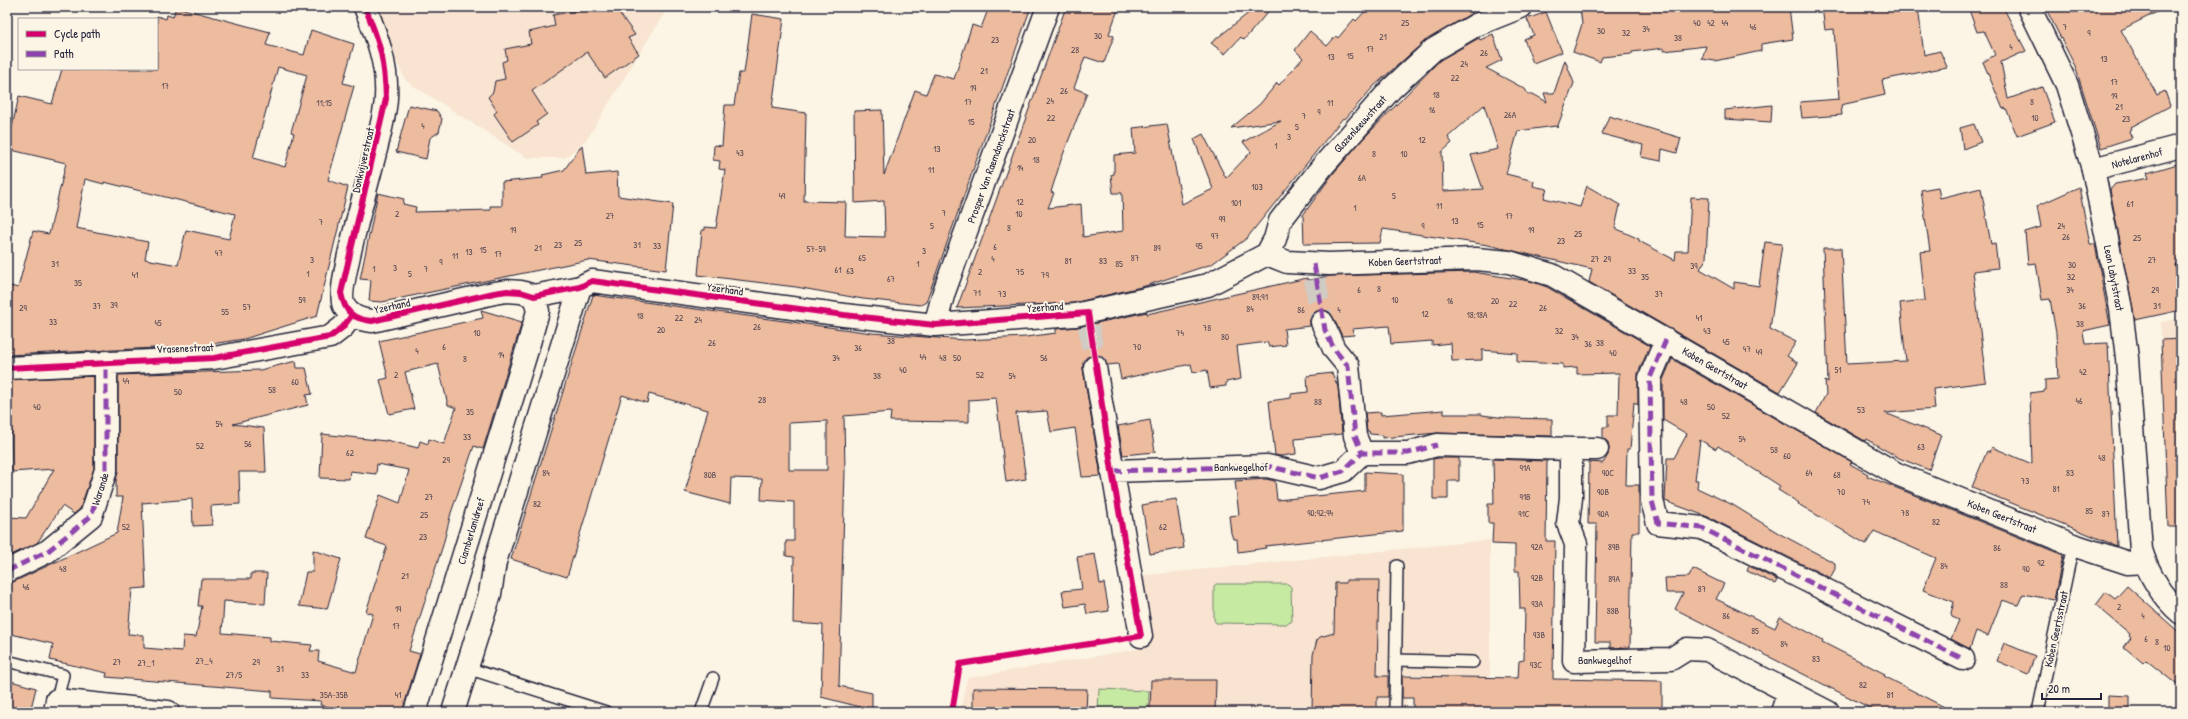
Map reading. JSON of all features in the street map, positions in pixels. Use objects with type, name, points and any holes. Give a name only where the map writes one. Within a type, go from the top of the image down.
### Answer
[{"type":"street","name":"Donkvijverstraat","points":[[352,315],[344,306],[341,293],[386,99],[385,69],[379,42],[365,7]]},
{"type":"street","name":"Prosper Van Raemdonckstraat","points":[[936,325],[944,292],[1048,7]]},
{"type":"street","name":"Glazenleeuwstraat","points":[[1267,254],[1275,239],[1280,221],[1322,167],[1392,89],[1433,50],[1476,25],[1521,7]]},
{"type":"street","name":"Leon Labytstraat","points":[[2029,7],[2067,85],[2093,169],[2121,309],[2127,358],[2140,537],[2145,562]]},
{"type":"street","name":"Notelarenhof","points":[[2093,169],[2181,146]]},
{"type":"street","name":"Yzerhand","points":[[352,315],[361,320],[372,321],[507,291],[534,296],[580,287],[592,281],[844,315],[936,325],[1089,320],[1208,285],[1267,254]]},
{"type":"street","name":"Koben Geertstraat","points":[[1267,254],[1315,271],[1476,259],[1509,262],[1552,275],[1897,474],[2073,545],[2128,563],[2145,562]]},
{"type":"street","points":[[453,712],[490,594],[495,562],[580,287]]},
{"type":"street","name":"Ciamberlanidreef","points":[[415,712],[527,350],[538,311],[534,296]]},
{"type":"street","name":"Vrasenestraat","points":[[7,368],[106,362],[214,358],[295,345],[330,337],[343,327],[352,315]]},
{"type":"street","points":[[1322,322],[1334,349],[1348,366],[1355,436],[1362,453],[1408,453],[1437,445],[1597,449]]},
{"type":"street","points":[[1666,340],[1650,378],[1652,501],[1658,523],[1702,528],[1963,659]]},
{"type":"street","points":[[527,350],[534,345],[545,343],[554,348],[559,355]]},
{"type":"street","name":"Warande","points":[[7,571],[48,551],[91,516],[106,470],[106,362]]},
{"type":"street","points":[[1095,367],[1141,636]]},
{"type":"street","name":"Bankwegelhof","points":[[1571,449],[1571,498],[1568,524],[1576,544],[1574,661],[1671,659],[1687,649],[1707,650],[1828,712]]},
{"type":"street","name":"Bankwegelhof","points":[[1112,471],[1267,466],[1319,478],[1343,470],[1362,453]]},
{"type":"street","points":[[2145,562],[2166,596],[2181,613]]},
{"type":"street","points":[[1782,712],[1789,692]]},
{"type":"street","points":[[56,706],[168,712]]},
{"type":"lane","name":"Koben Geertsstraat","points":[[2038,712],[2073,545]]},
{"type":"lane","points":[[1395,712],[1397,566]]},
{"type":"lane","points":[[1396,660],[1473,662]]},
{"type":"lane","points":[[7,661],[64,675],[56,706]]},
{"type":"lane","points":[[467,668],[606,712]]},
{"type":"lane","points":[[701,712],[713,678]]},
{"type":"shaded area","points":[[371,7],[668,7],[587,139],[565,158],[527,158],[406,81]]},
{"type":"shaded area","points":[[2181,318],[2181,409],[2163,410],[2161,322]]},
{"type":"shaded area","points":[[1490,540],[1490,678],[1407,675],[1406,712],[960,712],[967,678],[1150,647],[1138,576]]},
{"type":"green space","points":[[1216,584],[1288,584],[1291,587],[1292,621],[1287,624],[1216,623],[1214,620],[1214,586]]},
{"type":"green space","points":[[1099,689],[1149,691],[1148,712],[1098,712]]},
{"type":"building","points":[[176,7],[270,32],[266,45],[304,55],[311,30],[354,44],[343,83],[354,86],[328,180],[348,187],[317,316],[244,339],[198,346],[7,355],[7,285],[18,288],[33,231],[49,234],[66,163],[7,149],[19,96],[52,104],[62,70],[158,70],[157,16],[166,19],[167,15],[173,17]],"holes":[[[278,67],[307,75],[291,132],[294,133],[285,167],[253,158]],[[85,179],[104,184],[104,182],[235,214],[229,239],[186,230],[178,265],[145,259],[148,242],[76,228]]]},
{"type":"building","points":[[579,7],[615,7],[635,35],[628,38],[639,54],[605,78],[587,52],[532,91],[547,114],[536,122],[538,125],[513,142],[494,114],[497,111],[488,97],[493,92],[495,81],[505,79],[502,62],[507,60],[505,49],[531,44],[529,32],[555,26],[553,15],[580,10]]},
{"type":"building","points":[[989,7],[1031,7],[926,302],[921,305],[863,299],[796,287],[698,275],[702,230],[705,230],[705,227],[716,228],[725,170],[719,169],[720,161],[713,160],[714,145],[722,146],[725,105],[734,105],[739,73],[744,73],[752,14],[784,19],[772,108],[806,113],[804,201],[846,202],[845,236],[885,237],[884,201],[855,203],[854,111],[882,110],[884,175],[915,90],[926,94],[934,74],[954,79],[972,25],[981,28]]},
{"type":"building","points":[[1066,7],[1119,7],[1109,34],[1114,36],[1104,63],[1085,57],[1074,88],[1087,93],[1061,160],[1051,192],[1054,193],[1048,208],[1081,204],[1083,237],[1123,231],[1122,193],[1113,193],[1111,175],[1114,174],[1114,155],[1135,153],[1133,128],[1167,124],[1182,204],[1213,189],[1194,139],[1203,134],[1226,178],[1251,152],[1243,142],[1281,121],[1231,128],[1260,104],[1277,83],[1279,85],[1303,58],[1295,50],[1310,31],[1327,46],[1336,36],[1338,38],[1354,19],[1356,21],[1369,7],[1470,7],[1472,13],[1425,41],[1374,86],[1345,119],[1343,118],[1247,238],[1212,264],[1145,286],[1073,303],[957,308]]},
{"type":"building","points":[[1256,7],[1272,7],[1244,40],[1241,37],[1225,54],[1211,43]]},
{"type":"building","points":[[1580,7],[1789,7],[1793,39],[1761,44],[1761,51],[1715,61],[1702,59],[1706,46],[1664,51],[1664,48],[1632,52],[1632,54],[1602,57],[1600,62],[1573,52],[1582,24]]},
{"type":"building","points":[[1822,7],[1918,7],[1924,55],[1940,51],[1947,67],[1882,80],[1885,95],[1841,105],[1842,115],[1802,118],[1800,102],[1839,99],[1834,29],[1825,30]]},
{"type":"building","points":[[1968,7],[2003,7],[2026,51],[2001,62],[2008,99],[2042,87],[2055,122],[2017,136],[2006,108],[2003,109],[1983,62],[1995,55],[1984,31],[1977,32]]},
{"type":"building","points":[[2045,7],[2167,7],[2121,30],[2157,95],[2165,91],[2170,106],[2131,127],[2132,129],[2129,131],[2132,138],[2101,148],[2075,66]]},
{"type":"building","points":[[1546,12],[1562,52],[1533,63],[1524,39],[1534,35],[1527,19]]},
{"type":"building","points":[[1493,34],[1502,60],[1486,68],[1525,89],[1528,94],[1533,94],[1547,102],[1544,93],[1554,93],[1565,60],[1574,83],[1557,128],[1556,126],[1518,131],[1506,174],[1534,181],[1533,186],[1547,189],[1544,198],[1580,207],[1587,186],[1620,205],[1615,228],[1639,239],[1639,241],[1675,260],[1676,251],[1688,251],[1691,197],[1709,198],[1706,259],[1700,269],[1734,289],[1734,282],[1759,286],[1765,242],[1782,244],[1770,329],[1796,342],[1787,356],[1798,363],[1780,392],[1589,282],[1592,269],[1488,245],[1383,229],[1380,243],[1304,244],[1303,215],[1332,175],[1362,140],[1440,60],[1479,38],[1480,40]],"holes":[[[1484,105],[1498,149],[1471,155],[1483,189],[1443,191],[1442,152],[1452,143],[1448,137]]]},
{"type":"building","points":[[409,105],[437,111],[442,119],[439,132],[430,138],[426,159],[396,152]]},
{"type":"building","points":[[1772,105],[1771,122],[1725,119],[1725,110]]},
{"type":"building","points":[[1609,116],[1681,138],[1677,153],[1662,149],[1661,161],[1641,157],[1643,145],[1602,134]]},
{"type":"building","points":[[1974,124],[1981,142],[1963,149],[1960,128]]},
{"type":"building","points":[[582,145],[586,175],[617,172],[618,196],[673,204],[666,270],[588,260],[382,302],[369,301],[371,280],[360,279],[378,193],[404,199],[403,204],[416,207],[415,212],[491,210],[490,206],[502,206],[502,182],[543,178],[542,175],[564,170]]},
{"type":"building","points":[[2181,163],[2181,263],[2175,264],[2181,293],[2181,310],[2135,320],[2110,190],[2115,184],[2149,178],[2147,173]]},
{"type":"building","points":[[1938,187],[1940,198],[1981,188],[1991,244],[1995,243],[1998,268],[1973,271],[1986,382],[1933,389],[1935,409],[1885,413],[1941,435],[1929,470],[1899,458],[1866,439],[1865,441],[1816,413],[1826,394],[1825,381],[1828,383],[1823,248],[1841,248],[1847,364],[1906,361],[1900,303],[1925,300],[1920,252],[1930,251],[1921,190]]},
{"type":"building","points":[[2079,187],[2090,244],[2095,244],[2110,325],[2083,331],[2085,344],[2108,343],[2117,546],[1972,487],[1987,451],[1990,452],[1992,447],[2032,464],[2030,393],[2045,391],[2045,380],[2058,379],[2056,333],[2050,299],[2042,300],[2036,263],[2028,264],[2025,232],[2041,227],[2037,206]]},
{"type":"building","points":[[1473,272],[1530,281],[1547,287],[1650,346],[1638,373],[1638,405],[1634,402],[1630,449],[1627,449],[1626,485],[1639,485],[1639,532],[1632,532],[1630,647],[1610,648],[1610,642],[1595,642],[1597,524],[1588,524],[1589,462],[1603,463],[1608,455],[1608,442],[1603,438],[1603,427],[1608,427],[1608,415],[1618,415],[1619,373],[1577,374],[1577,367],[1563,368],[1563,364],[1517,362],[1517,353],[1482,350],[1482,360],[1452,361],[1451,343],[1432,345],[1432,341],[1391,344],[1389,326],[1352,329],[1354,335],[1342,336],[1333,317],[1329,312],[1323,310],[1312,314],[1310,326],[1284,329],[1286,345],[1269,347],[1267,342],[1237,346],[1241,379],[1226,382],[1226,386],[1210,388],[1207,370],[1193,373],[1191,364],[1121,379],[1118,364],[1107,365],[1104,359],[1099,355],[1087,357],[1083,362],[1083,369],[1101,476],[1082,477],[1075,428],[1051,432],[1047,411],[1016,413],[1026,479],[1006,482],[996,398],[969,400],[969,422],[890,421],[891,412],[844,416],[845,471],[839,686],[872,693],[872,710],[821,697],[823,625],[793,623],[794,557],[786,556],[786,541],[794,541],[794,502],[761,500],[762,479],[731,478],[730,504],[685,492],[708,410],[649,394],[647,403],[622,395],[567,577],[511,559],[593,295],[872,333],[965,340],[1026,337],[1056,333],[1056,329],[1078,327],[1147,312],[1147,314],[1307,278],[1308,280],[1330,276]],"holes":[[[827,421],[827,470],[789,470],[789,423]]]},
{"type":"building","points":[[481,310],[522,322],[483,449],[474,446],[451,513],[443,545],[409,651],[420,654],[402,712],[351,712],[320,705],[321,701],[272,698],[272,691],[106,677],[107,673],[50,660],[53,644],[7,633],[7,585],[117,533],[123,497],[116,497],[118,470],[118,375],[260,370],[296,361],[297,368],[306,368],[312,394],[306,395],[308,405],[233,424],[264,428],[266,472],[239,472],[240,504],[211,506],[212,525],[193,526],[192,499],[142,503],[146,588],[132,589],[128,634],[144,635],[144,648],[182,651],[183,636],[196,637],[202,606],[198,606],[201,579],[251,579],[251,573],[267,573],[265,604],[224,601],[222,633],[270,637],[270,641],[312,645],[310,651],[319,651],[318,661],[356,672],[373,614],[366,612],[387,546],[366,539],[380,495],[400,503],[409,470],[377,464],[376,474],[350,471],[349,479],[320,478],[322,434],[386,440],[418,448],[420,441],[428,444],[429,439],[444,444],[456,408],[448,405],[438,364],[405,372],[414,409],[389,414],[380,380],[388,378],[379,341],[483,318]]},
{"type":"building","points":[[2181,339],[2181,527],[2168,527],[2161,340]]},
{"type":"building","points":[[1672,359],[1852,462],[1850,464],[1868,474],[1867,476],[2063,555],[2054,600],[2023,594],[2018,605],[2002,600],[1988,636],[1976,631],[1970,649],[1951,639],[1959,620],[1952,617],[1951,613],[1954,602],[1923,590],[1936,558],[1874,531],[1866,544],[1798,504],[1799,503],[1778,490],[1780,486],[1718,446],[1716,449],[1700,440],[1695,480],[1698,480],[1697,488],[1733,505],[1780,534],[1835,563],[1835,569],[1830,578],[1708,517],[1665,501],[1667,458],[1674,458],[1687,434],[1663,420],[1663,380]]},
{"type":"building","points":[[1332,373],[1338,387],[1342,434],[1295,439],[1296,454],[1281,456],[1275,455],[1269,401],[1291,398],[1291,394],[1308,392],[1307,376]]},
{"type":"building","points":[[94,376],[94,468],[80,509],[74,514],[62,506],[37,543],[7,557],[7,517],[26,518],[54,469],[12,472],[11,423],[7,423],[7,380]]},
{"type":"building","points":[[1444,410],[1444,414],[1482,414],[1506,418],[1552,419],[1552,436],[1437,433],[1382,438],[1382,435],[1370,434],[1369,431],[1367,432],[1365,413],[1381,412],[1381,415]]},
{"type":"building","points":[[1150,420],[1155,452],[1123,455],[1118,426]]},
{"type":"building","points":[[1459,458],[1459,481],[1448,481],[1448,499],[1433,499],[1433,459]]},
{"type":"building","points":[[1493,459],[1547,461],[1546,541],[1555,541],[1553,679],[1662,681],[1662,712],[1413,712],[1413,698],[1402,698],[1402,676],[1518,678],[1519,661],[1524,660],[1525,609],[1520,609],[1519,571],[1515,571],[1515,545],[1492,544],[1493,523],[1488,523],[1488,504],[1494,504]]},
{"type":"building","points":[[1365,472],[1403,474],[1403,531],[1265,546],[1266,548],[1238,552],[1237,539],[1233,539],[1231,533],[1229,516],[1239,515],[1235,481],[1266,479],[1275,481],[1277,500],[1365,491]]},
{"type":"building","points":[[1176,499],[1184,548],[1150,554],[1142,505]]},
{"type":"building","points":[[313,550],[341,559],[327,609],[299,606],[306,572],[313,572]]},
{"type":"building","points":[[1095,554],[1100,584],[1104,583],[1109,611],[1087,614],[1085,604],[1065,607],[1062,591],[1082,589],[1077,557]]},
{"type":"building","points":[[1749,566],[1777,580],[1775,584],[1747,571]]},
{"type":"building","points":[[1693,569],[1724,584],[1716,599],[1775,628],[1780,617],[1823,640],[1822,642],[1885,674],[1884,676],[1954,712],[1878,712],[1675,609],[1683,593],[1666,593],[1665,578],[1689,577]]},
{"type":"building","points":[[1346,580],[1379,580],[1377,676],[1388,676],[1388,697],[1377,697],[1377,712],[1312,712],[1313,655],[1317,640],[1320,637],[1334,633],[1335,583],[1346,583]]},
{"type":"building","points":[[2127,586],[2181,634],[2181,688],[2146,660],[2143,663],[2124,647],[2131,638],[2129,636],[2130,634],[2096,605],[2106,592],[2115,599]]},
{"type":"building","points":[[2004,643],[2035,656],[2028,674],[1997,661]]},
{"type":"building","points":[[7,680],[36,688],[30,712],[7,712]]},
{"type":"building","points":[[1151,680],[1216,680],[1215,712],[1150,712]]},
{"type":"building","points":[[973,688],[1087,689],[1086,712],[973,712]]},
{"type":"building","points":[[2108,695],[2130,696],[2130,712],[2108,712]]},
{"type":"tunnel","points":[[1315,279],[1322,322]]},
{"type":"tunnel","points":[[1089,326],[1095,367]]},
{"type":"marked path","points":[[1314,264],[1325,330],[1334,349],[1348,366],[1355,436],[1362,453]]},
{"type":"marked path","points":[[1666,340],[1650,378],[1652,501],[1658,523],[1702,528],[1963,659]]},
{"type":"marked path","points":[[7,571],[48,551],[91,516],[106,470],[106,362]]},
{"type":"marked path","points":[[1112,471],[1267,466],[1319,478],[1343,471],[1362,453],[1408,453],[1437,445]]},
{"type":"cycle path","points":[[365,7],[381,52],[386,99],[341,293],[347,310],[354,316],[372,321],[494,293],[507,291],[521,292],[534,296],[580,287],[592,281],[844,315],[935,325],[1088,313],[1112,471],[1141,636],[960,664],[952,712]]},
{"type":"cycle path","points":[[7,368],[214,358],[330,337],[343,327],[352,315]]}]
